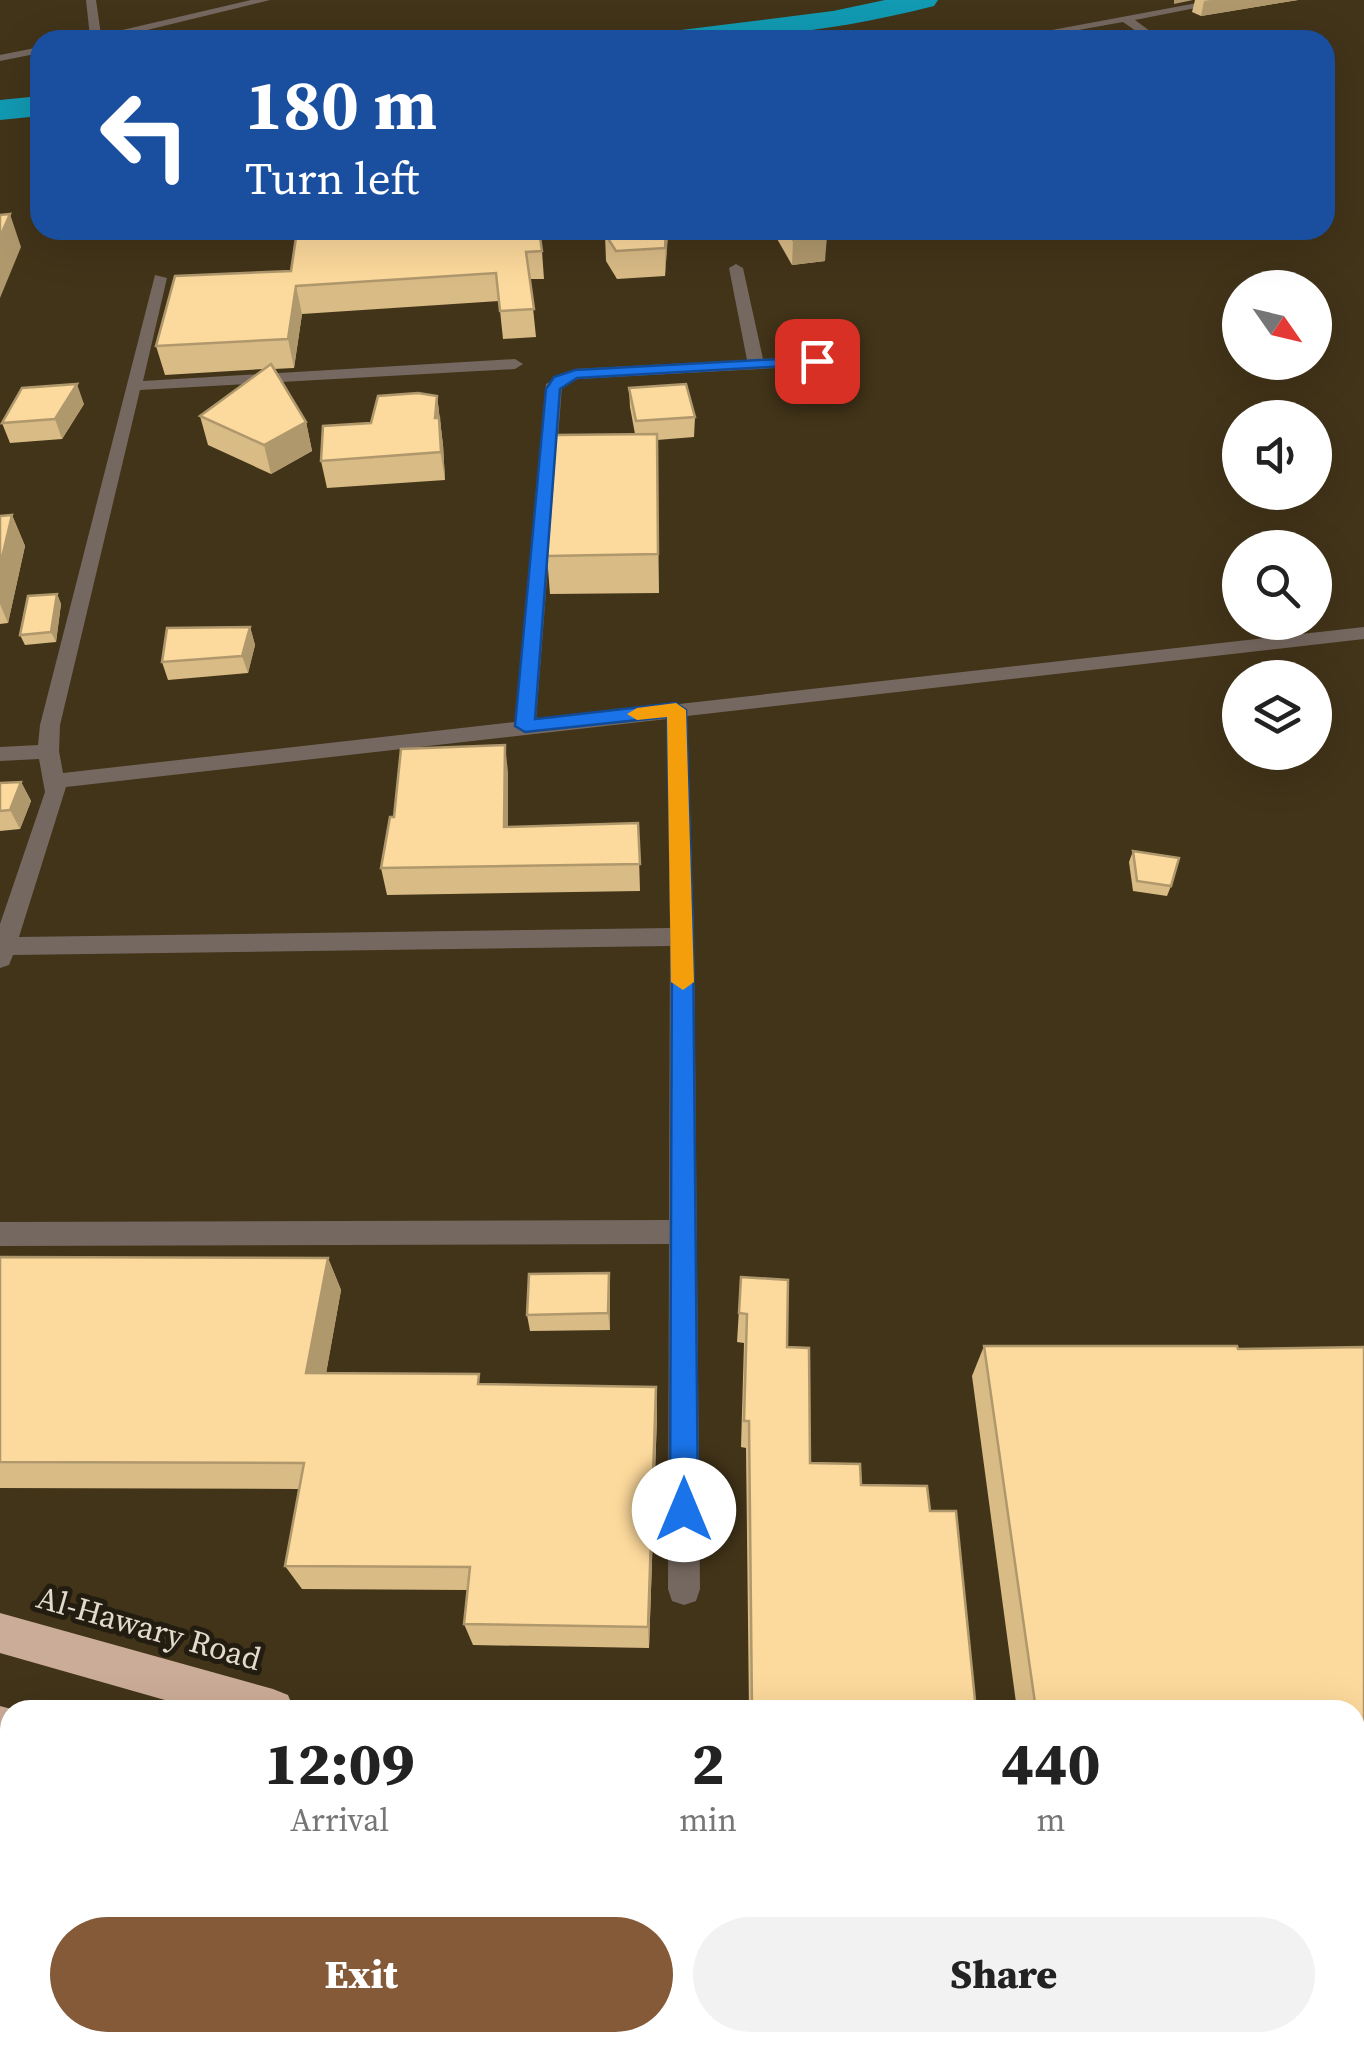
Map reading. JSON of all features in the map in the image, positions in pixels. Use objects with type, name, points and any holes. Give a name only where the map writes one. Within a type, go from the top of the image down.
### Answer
[{"type":"highway","name":"Al-Hawary Road","points":[[0,1633],[238,1700]]},
{"type":"street","points":[[91,0],[93,30]]},
{"type":"street","points":[[198,0],[202,14]]},
{"type":"street","points":[[136,30],[265,0]]},
{"type":"street","points":[[1059,30],[1231,0]]},
{"type":"street","points":[[1126,18],[1142,30]]},
{"type":"street","points":[[0,58],[30,52]]},
{"type":"street","points":[[736,268],[756,364]]},
{"type":"street","points":[[160,278],[50,724],[48,751],[56,781],[2,953],[682,937]]},
{"type":"street","points":[[525,726],[554,384],[575,374],[847,359]]},
{"type":"street","points":[[136,386],[515,364]]},
{"type":"street","points":[[56,781],[1362,636]]},
{"type":"street","points":[[676,710],[682,937],[684,1590]]},
{"type":"street","points":[[0,754],[48,751]]},
{"type":"street","points":[[0,1234],[684,1232]]},
{"type":"building","points":[[10,214],[0,237],[0,215]]},
{"type":"building","points":[[296,240],[540,240],[542,251],[526,252],[534,309],[500,311],[496,273],[296,286],[288,339],[156,346],[175,276],[291,271]]},
{"type":"building","points":[[609,240],[665,240],[665,248],[616,251]]},
{"type":"building","points":[[271,364],[306,422],[264,445],[200,416]]},
{"type":"building","points":[[77,384],[55,419],[2,423],[22,388]]},
{"type":"building","points":[[686,384],[695,417],[636,421],[629,388]]},
{"type":"building","points":[[378,396],[437,396],[435,418],[439,418],[441,452],[321,461],[323,426],[371,423]]},
{"type":"building","points":[[657,434],[658,554],[547,556],[556,435]]},
{"type":"building","points":[[12,515],[0,566],[0,516]]},
{"type":"building","points":[[57,594],[51,632],[20,635],[28,596]]},
{"type":"building","points":[[250,627],[242,656],[162,662],[167,628]]},
{"type":"building","points":[[505,745],[504,827],[638,823],[640,864],[381,868],[390,817],[394,817],[401,749]]},
{"type":"building","points":[[21,782],[10,810],[0,811],[0,783]]},
{"type":"building","points":[[1133,851],[1179,858],[1171,886],[1137,881]]},
{"type":"building","points":[[0,1257],[328,1258],[306,1373],[479,1374],[478,1384],[656,1387],[648,1627],[464,1624],[470,1567],[285,1566],[304,1463],[0,1462]]},
{"type":"building","points":[[609,1273],[608,1313],[527,1315],[529,1274]]},
{"type":"building","points":[[741,1277],[788,1280],[787,1347],[809,1348],[810,1463],[860,1464],[861,1485],[927,1486],[930,1511],[956,1511],[975,1700],[752,1700],[749,1421],[744,1421],[747,1314],[739,1313]]},
{"type":"building","points":[[984,1346],[1364,1347],[1364,1700],[1035,1700]]},
{"type":"waterway","points":[[753,30],[833,20],[924,0]]},
{"type":"waterway","points":[[0,110],[30,107]]},
{"type":"slow traffic","points":[[637,714],[676,710],[683,982]]},
{"type":"route","points":[[684,1510],[682,937],[676,710],[525,726],[553,389],[559,380],[575,374],[817,361]]}]
